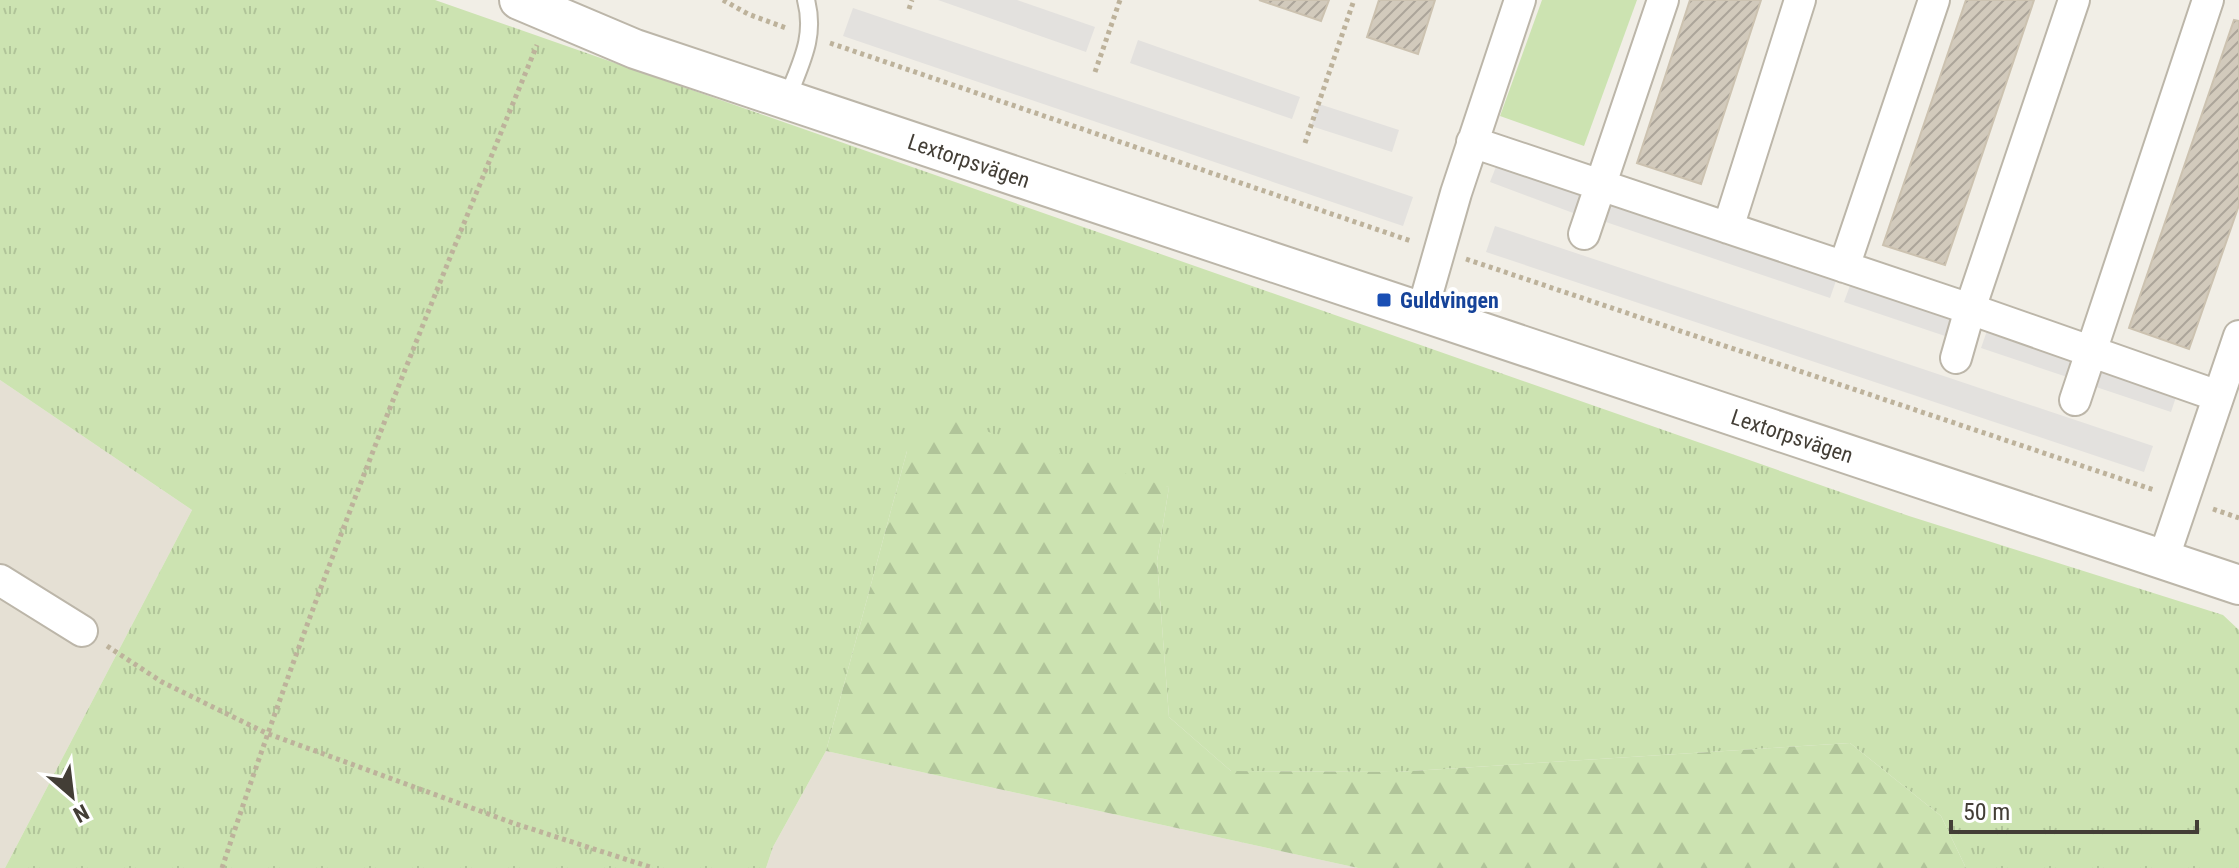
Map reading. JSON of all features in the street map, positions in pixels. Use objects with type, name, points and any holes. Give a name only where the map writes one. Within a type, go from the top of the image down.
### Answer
[{"type":"street","name":"Lextorpsvägen","points":[[519,0],[635,49],[2239,585]]},
{"type":"street","points":[[1422,312],[1472,142],[1520,0]]},
{"type":"street","points":[[1584,234],[1663,0]]},
{"type":"street","points":[[1728,228],[1800,0]]},
{"type":"street","points":[[1844,267],[1934,0]]},
{"type":"street","points":[[1956,358],[2074,0]]},
{"type":"street","points":[[2075,400],[2208,0]]},
{"type":"street","points":[[1472,142],[1970,309],[2218,396]]},
{"type":"street","points":[[2163,560],[2239,336]]},
{"type":"street","points":[[0,580],[82,631]]},
{"type":"lane","points":[[787,99],[810,37],[806,0]]},
{"type":"path","points":[[723,0],[748,14],[810,37],[2239,518]]},
{"type":"path","points":[[909,9],[912,0]]},
{"type":"path","points":[[1095,72],[1120,0]]},
{"type":"path","points":[[1305,143],[1354,0]]},
{"type":"path","points":[[222,868],[266,733],[425,318],[537,45]]},
{"type":"path","points":[[82,631],[162,682],[266,733],[513,823],[653,868]]},
{"type":"shaded area","points":[[938,0],[1017,0],[1095,27],[1086,52]]},
{"type":"shaded area","points":[[853,8],[1413,197],[1403,226],[843,36]]},
{"type":"shaded area","points":[[1138,40],[1300,97],[1292,119],[1130,63]]},
{"type":"shaded area","points":[[1319,104],[1399,130],[1392,152],[1311,126]]},
{"type":"shaded area","points":[[1499,159],[1593,193],[1584,217],[1490,182]]},
{"type":"shaded area","points":[[1605,197],[1838,275],[1830,298],[1597,219]]},
{"type":"shaded area","points":[[1495,226],[2153,446],[2144,472],[1486,252]]},
{"type":"shaded area","points":[[1852,280],[1955,315],[1948,337],[1844,302]]},
{"type":"shaded area","points":[[1989,325],[2081,356],[2073,379],[1981,348]]},
{"type":"shaded area","points":[[2098,361],[2179,388],[2171,412],[2090,385]]},
{"type":"shaded area","points":[[0,380],[192,510],[5,868],[0,868]]},
{"type":"shaded area","points":[[826,751],[1358,868],[766,868],[773,847]]},
{"type":"green space","points":[[0,0],[435,0],[1909,516],[2223,615],[2239,630],[2239,868],[1966,868],[1941,816],[1850,743],[1396,772],[1231,771],[1169,717],[1157,561],[1169,487],[907,451],[826,751],[773,847],[766,868],[5,868],[192,510],[0,380]]},
{"type":"green space","points":[[1542,0],[1637,0],[1584,146],[1500,116]]},
{"type":"green space","points":[[933,415],[1169,487],[1157,561],[1169,717],[1231,771],[1396,772],[1850,743],[1941,816],[1966,868],[1358,868],[826,751],[907,451]]},
{"type":"building","points":[[1259,0],[1329,0],[1321,21]]},
{"type":"building","points":[[1379,0],[1435,0],[1418,54],[1367,37]]},
{"type":"building","points":[[1690,0],[1761,0],[1701,184],[1637,163]]},
{"type":"building","points":[[1966,0],[2034,0],[1945,265],[1883,245]]},
{"type":"building","points":[[2234,20],[2239,21],[2239,205],[2189,349],[2129,328]]},
{"type":"place","name":"Guldvingen","points":[[1384,300]]}]
